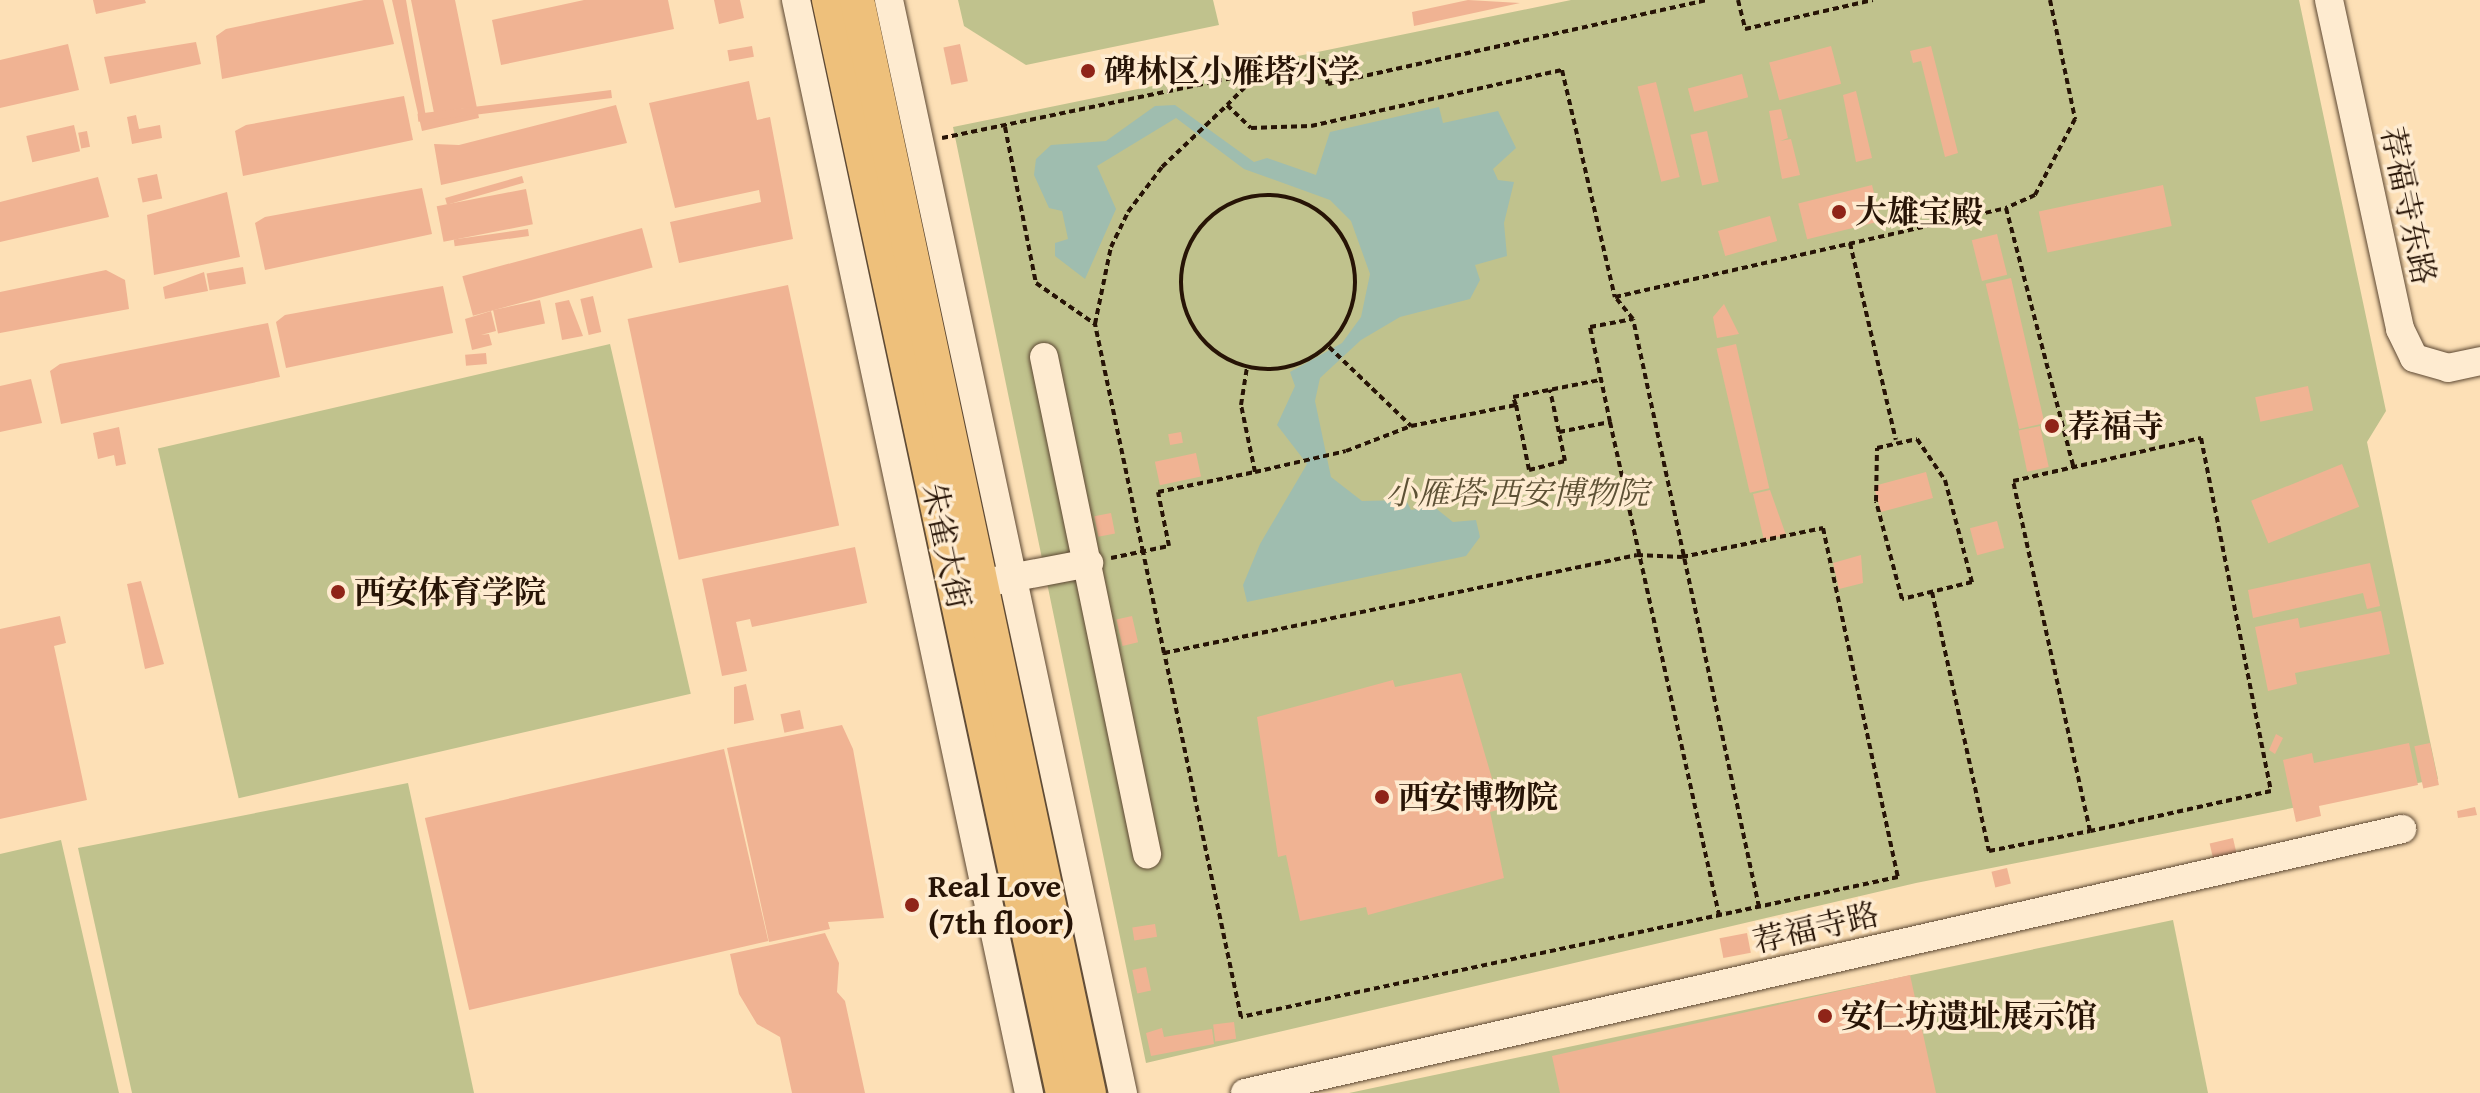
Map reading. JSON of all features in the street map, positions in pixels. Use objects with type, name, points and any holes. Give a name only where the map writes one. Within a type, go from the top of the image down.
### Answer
[{"type":"main road","name":"朱雀大街","points":[[829,0],[1063,1093]]},
{"type":"main road","name":"朱雀大街","points":[[857,0],[998,580],[1089,1093]]},
{"type":"street","points":[[796,0],[1029,1093]]},
{"type":"street","points":[[889,0],[920,141],[998,580],[1123,1093]]},
{"type":"street","name":"荐福寺东路","points":[[2329,0],[2400,329],[2414,358],[2448,368],[2480,361]]},
{"type":"street","points":[[1044,357],[1147,854]]},
{"type":"street","points":[[998,580],[1089,563]]},
{"type":"street","name":"荐福寺路","points":[[1245,1093],[2402,829]]},
{"type":"path","points":[[920,141],[1005,127],[1323,59],[1328,84],[1706,0]]},
{"type":"path","points":[[1738,0],[1745,29],[1873,0]]},
{"type":"path","points":[[1615,297],[2006,208],[2035,195],[2075,119],[2050,0]]},
{"type":"path","points":[[1227,105],[1251,128],[1311,126],[1562,70],[1615,297],[1633,319],[1759,907]]},
{"type":"path","points":[[1164,653],[1637,555],[1682,557],[1823,528],[1898,877],[1241,1017],[1164,653],[1095,324],[1104,270],[1128,212],[1188,146],[1223,115],[1237,87],[1261,72]]},
{"type":"path","points":[[1005,127],[1036,283],[1095,324]]},
{"type":"path","points":[[1245,196],[1303,201],[1345,239],[1355,295],[1328,346],[1304,362],[1247,367],[1198,336],[1180,282],[1198,228],[1245,196]]},
{"type":"path","points":[[2006,208],[2074,467]]},
{"type":"path","points":[[1850,243],[1897,440]]},
{"type":"path","points":[[1633,319],[1590,327],[1637,555],[1719,915]]},
{"type":"path","points":[[1328,346],[1411,426]]},
{"type":"path","points":[[1247,367],[1241,405],[1255,472]]},
{"type":"path","points":[[1550,390],[1565,461],[1529,470],[1513,397],[1601,380]]},
{"type":"path","points":[[1089,563],[1169,546],[1158,492],[1346,451],[1411,426],[1516,405]]},
{"type":"path","points":[[1559,432],[1610,422]]},
{"type":"path","points":[[1932,592],[1989,851],[2090,831],[2271,791],[2201,438],[2013,481],[2090,831]]},
{"type":"path","points":[[1917,439],[1945,480],[1972,582],[1932,592],[1902,599],[1876,501],[1877,448],[1897,440],[1917,439]]},
{"type":"green space","points":[[958,0],[1213,0],[1219,25],[1026,65],[964,26]]},
{"type":"green space","name":"小雁塔·西安博物院","points":[[1571,0],[2299,0],[2386,411],[2367,442],[2438,779],[1916,883],[1146,1063],[953,127]]},
{"type":"green space","points":[[610,344],[691,694],[239,798],[158,448]]},
{"type":"green space","points":[[408,783],[474,1093],[132,1093],[78,848]]},
{"type":"green space","points":[[61,840],[119,1093],[0,1093],[0,854]]},
{"type":"green space","points":[[2173,920],[2208,1093],[1349,1093]]},
{"type":"shaded area","points":[[1175,105],[1254,162],[1267,158],[1316,175],[1330,132],[1439,107],[1443,123],[1498,111],[1516,148],[1493,169],[1498,180],[1514,182],[1504,223],[1507,256],[1475,265],[1480,280],[1470,299],[1400,317],[1361,340],[1320,378],[1315,401],[1331,477],[1362,501],[1406,500],[1411,510],[1433,506],[1453,522],[1476,520],[1480,537],[1466,556],[1247,602],[1243,585],[1260,544],[1307,464],[1277,425],[1295,386],[1290,372],[1342,343],[1361,317],[1370,274],[1351,221],[1330,200],[1244,169],[1176,118],[1097,166],[1116,209],[1085,279],[1055,256],[1055,243],[1068,239],[1062,211],[1049,208],[1034,175],[1036,159],[1051,145],[1106,141],[1155,106]]},
{"type":"building","points":[[93,0],[145,0],[146,3],[96,14]]},
{"type":"building","points":[[364,0],[383,0],[394,44],[222,79],[216,36],[226,29]]},
{"type":"building","points":[[392,0],[406,0],[426,117],[467,108],[434,113],[411,0],[455,0],[479,118],[422,131]]},
{"type":"building","points":[[584,0],[668,0],[674,29],[501,65],[492,20]]},
{"type":"building","points":[[714,0],[740,0],[744,18],[719,24]]},
{"type":"building","points":[[1468,0],[1520,3],[1414,26],[1412,12]]},
{"type":"building","points":[[196,42],[201,64],[110,84],[104,57]]},
{"type":"building","points":[[68,44],[79,90],[0,108],[0,60]]},
{"type":"building","points":[[960,44],[968,81],[951,85],[943,48]]},
{"type":"building","points":[[752,46],[754,57],[729,61],[727,50]]},
{"type":"building","points":[[1831,46],[1841,84],[1779,100],[1769,63]]},
{"type":"building","points":[[1931,46],[1958,153],[1945,157],[1921,61],[1913,63],[1910,51]]},
{"type":"building","points":[[1742,74],[1748,97],[1694,112],[1688,88]]},
{"type":"building","points":[[749,81],[757,120],[770,117],[793,239],[679,263],[670,222],[761,202],[759,190],[675,208],[649,103]]},
{"type":"building","points":[[1656,82],[1680,177],[1661,182],[1638,87]]},
{"type":"building","points":[[611,90],[612,98],[418,122],[417,114]]},
{"type":"building","points":[[1856,91],[1872,158],[1856,162],[1843,95]]},
{"type":"building","points":[[404,96],[413,140],[243,176],[235,131],[246,125]]},
{"type":"building","points":[[616,105],[627,143],[441,185],[434,144],[459,145]]},
{"type":"building","points":[[1781,109],[1788,138],[1780,141],[1791,139],[1800,175],[1782,179],[1769,111]]},
{"type":"building","points":[[136,115],[139,129],[160,125],[162,138],[132,144],[127,117]]},
{"type":"building","points":[[74,125],[80,151],[32,162],[26,136]]},
{"type":"building","points":[[87,131],[90,147],[81,148],[78,133]]},
{"type":"building","points":[[1707,131],[1719,182],[1702,185],[1690,135]]},
{"type":"building","points":[[157,174],[162,198],[143,203],[137,178]]},
{"type":"building","points":[[522,176],[524,183],[447,205],[445,198]]},
{"type":"building","points":[[98,177],[109,217],[0,242],[0,202]]},
{"type":"building","name":"大雄宝殿","points":[[1872,185],[1881,221],[1807,239],[1798,203]]},
{"type":"building","points":[[2163,185],[2172,226],[2048,252],[2039,211]]},
{"type":"building","points":[[422,188],[432,234],[265,270],[255,223],[265,217]]},
{"type":"building","points":[[526,189],[533,224],[444,242],[437,206]]},
{"type":"building","points":[[227,192],[240,257],[154,275],[147,215]]},
{"type":"building","points":[[1770,216],[1777,241],[1725,256],[1718,231]]},
{"type":"building","points":[[642,228],[653,268],[473,316],[462,276]]},
{"type":"building","points":[[528,229],[529,236],[455,246],[454,239]]},
{"type":"building","points":[[1997,234],[2007,275],[1982,281],[1972,240]]},
{"type":"building","points":[[243,267],[246,284],[210,290],[207,273]]},
{"type":"building","points":[[106,270],[125,280],[129,309],[0,333],[0,292]]},
{"type":"building","points":[[204,272],[208,291],[165,299],[163,287]]},
{"type":"building","points":[[2011,278],[2045,423],[2019,429],[1986,284]]},
{"type":"building","points":[[788,285],[839,526],[679,560],[628,319]]},
{"type":"building","points":[[443,286],[453,333],[286,368],[276,322],[285,315]]},
{"type":"building","points":[[593,296],[601,332],[589,335],[580,299]]},
{"type":"building","points":[[540,300],[545,323],[498,333],[493,310]]},
{"type":"building","points":[[569,300],[583,336],[562,340],[555,303]]},
{"type":"building","points":[[1724,304],[1739,334],[1717,338],[1713,317]]},
{"type":"building","points":[[491,311],[496,331],[481,335],[489,334],[492,345],[472,350],[465,319]]},
{"type":"building","points":[[268,323],[280,377],[61,424],[50,371],[60,364]]},
{"type":"building","points":[[1736,344],[1769,488],[1750,493],[1717,348]]},
{"type":"building","points":[[486,353],[487,364],[466,366],[465,355]]},
{"type":"building","points":[[31,379],[42,423],[0,432],[0,386]]},
{"type":"building","points":[[2308,386],[2313,410],[2260,422],[2255,397]]},
{"type":"building","points":[[2040,426],[2049,467],[2027,472],[2018,431]]},
{"type":"building","points":[[119,427],[126,464],[116,466],[114,455],[98,459],[93,433]]},
{"type":"building","points":[[1181,432],[1183,443],[1170,445],[1168,434]]},
{"type":"building","points":[[1196,453],[1201,476],[1160,485],[1155,462]]},
{"type":"building","points":[[2342,464],[2359,507],[2268,543],[2251,501]]},
{"type":"building","points":[[1926,472],[1933,498],[1881,512],[1874,486]]},
{"type":"building","points":[[1770,490],[1786,535],[1764,540],[1753,494]]},
{"type":"building","points":[[1111,513],[1115,534],[1098,537],[1094,516]]},
{"type":"building","points":[[1997,521],[2004,548],[1977,555],[1970,528]]},
{"type":"building","points":[[855,547],[867,603],[752,627],[750,619],[736,622],[747,671],[722,676],[702,579]]},
{"type":"building","points":[[1861,555],[1863,583],[1839,589],[1833,563]]},
{"type":"building","points":[[2370,563],[2380,606],[2367,609],[2363,593],[2253,618],[2248,590]]},
{"type":"building","points":[[141,581],[164,664],[145,669],[127,584]]},
{"type":"building","points":[[2381,611],[2390,654],[2295,673],[2297,684],[2268,691],[2255,627],[2298,618],[2300,628]]},
{"type":"building","points":[[60,616],[66,643],[54,646],[87,800],[0,819],[0,629]]},
{"type":"building","points":[[1132,616],[1138,642],[1122,646],[1116,620]]},
{"type":"building","name":"西安博物院","points":[[1461,673],[1501,809],[1490,812],[1504,878],[1368,915],[1366,907],[1300,921],[1286,855],[1278,857],[1257,717],[1393,680],[1395,687]]},
{"type":"building","points":[[746,684],[754,720],[734,724],[734,687]]},
{"type":"building","points":[[800,710],[804,729],[784,733],[780,714]]},
{"type":"building","points":[[842,725],[853,749],[884,918],[828,922],[830,929],[769,942],[727,748]]},
{"type":"building","points":[[2276,734],[2283,738],[2275,754],[2269,750]]},
{"type":"building","points":[[2409,743],[2418,785],[2319,806],[2321,816],[2296,822],[2283,760],[2312,753],[2314,763]]},
{"type":"building","points":[[2430,743],[2439,785],[2423,788],[2414,746]]},
{"type":"building","points":[[724,749],[768,941],[469,1010],[425,818]]},
{"type":"building","points":[[2475,807],[2477,815],[2458,818],[2457,811]]},
{"type":"building","points":[[2233,838],[2238,859],[2215,865],[2210,843]]},
{"type":"building","points":[[2007,868],[2011,884],[1995,887],[1991,872]]},
{"type":"building","points":[[1155,924],[1157,937],[1134,940],[1132,928]]},
{"type":"building","points":[[825,933],[839,963],[837,992],[845,1001],[865,1093],[792,1093],[780,1037],[757,1024],[739,994],[730,954]]},
{"type":"building","points":[[1747,933],[1751,953],[1723,958],[1720,938]]},
{"type":"building","points":[[1146,967],[1151,990],[1137,993],[1132,970]]},
{"type":"building","name":"安仁坊遗址展示馆","points":[[1910,975],[1936,1093],[1560,1093],[1552,1056]]},
{"type":"building","points":[[1234,1022],[1236,1039],[1215,1041],[1213,1025]]},
{"type":"building","points":[[1162,1028],[1164,1037],[1212,1029],[1214,1044],[1151,1056],[1146,1033]]},
{"type":"place","name":"碑林区小雁塔小学","points":[[1088,71]]},
{"type":"place","name":"大雄宝殿","points":[[1839,212]]},
{"type":"place","name":"荐福寺","points":[[2052,426]]},
{"type":"place","name":"西安体育学院","points":[[338,592]]},
{"type":"place","name":"西安博物院","points":[[1382,797]]},
{"type":"place","name":"Real Love (7th floor)","points":[[912,905]]},
{"type":"place","name":"安仁坊遗址展示馆","points":[[1825,1016]]}]
